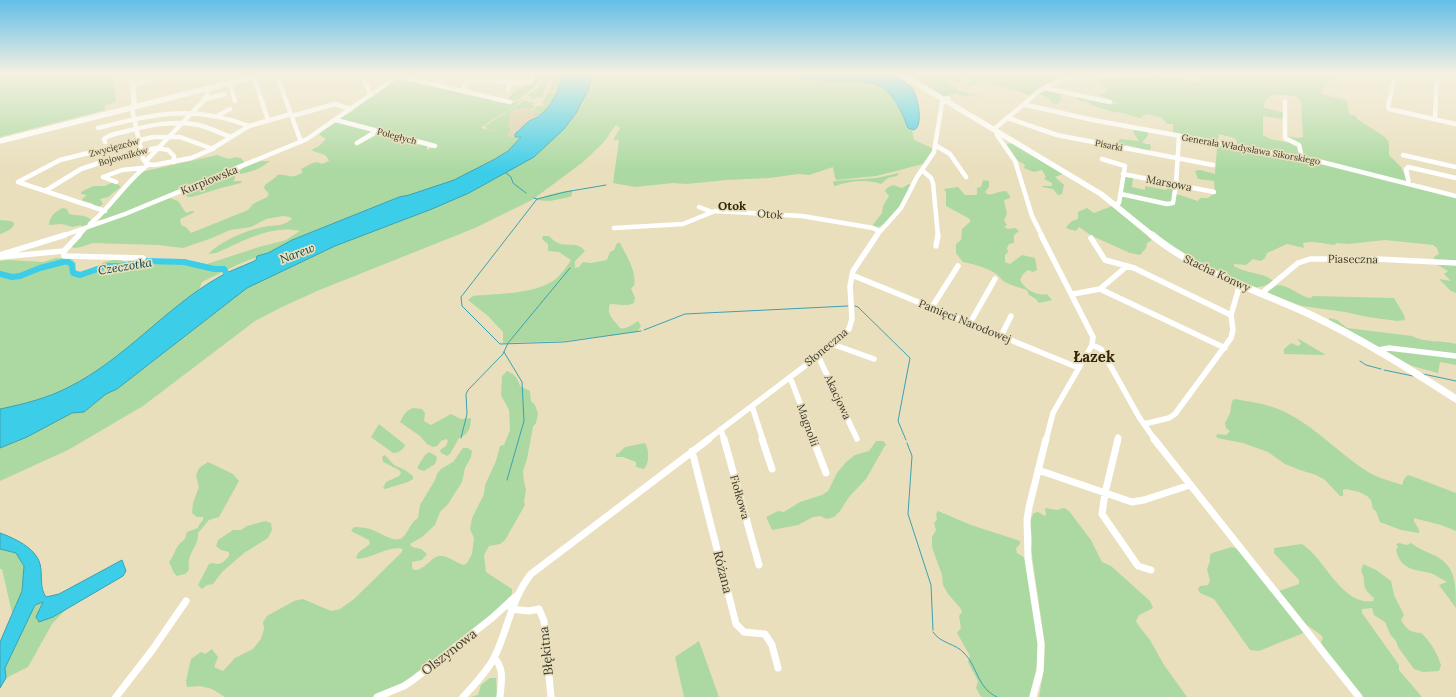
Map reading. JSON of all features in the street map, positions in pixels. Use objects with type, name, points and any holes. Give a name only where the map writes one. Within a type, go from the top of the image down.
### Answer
[{"type":"main road","points":[[0,141],[142,106]]},
{"type":"main road","points":[[132,108],[142,106]]},
{"type":"main road","name":"Stacha Konwy","points":[[953,106],[1116,204],[1176,254],[1204,269],[1332,324],[1379,350],[1456,399]]},
{"type":"street","points":[[0,256],[64,251],[85,228],[105,211],[147,163],[158,148],[198,106]]},
{"type":"street","points":[[263,106],[268,120]]},
{"type":"street","points":[[288,106],[301,142]]},
{"type":"street","points":[[147,163],[156,165],[194,157],[213,148],[249,126],[329,106]]},
{"type":"street","points":[[340,106],[351,109]]},
{"type":"street","name":"Kurpiowska","points":[[0,256],[146,206],[311,138],[356,106]]},
{"type":"street","name":"Słoneczna","points":[[516,597],[521,587],[531,574],[818,356],[847,332],[852,321],[850,290],[852,275],[865,249],[879,231],[900,211],[922,170],[932,155],[942,106]]},
{"type":"street","points":[[1022,106],[995,130],[1017,164],[1032,216],[1073,294],[1093,337],[1092,345],[1053,413],[1029,507],[1026,536],[1042,653],[1040,671],[1033,697]]},
{"type":"street","name":"Generała Władysława Sikorskiego","points":[[1025,106],[1088,119],[1300,157],[1456,196]]},
{"type":"street","points":[[1285,106],[1285,138],[1299,145],[1301,153],[1300,157]]},
{"type":"street","points":[[1388,106],[1391,110],[1456,124]]},
{"type":"street","points":[[1435,119],[1436,106]]},
{"type":"street","points":[[132,108],[138,140],[141,151],[147,163]]},
{"type":"street","points":[[219,115],[230,108]]},
{"type":"street","points":[[98,128],[163,113],[192,112],[219,115],[249,126]]},
{"type":"street","name":"Pisarki","points":[[1008,118],[1052,134],[1213,165]]},
{"type":"street","name":"Poległych","points":[[336,120],[435,146]]},
{"type":"street","points":[[105,142],[105,138],[136,129],[182,123],[201,126],[231,137]]},
{"type":"street","points":[[357,143],[377,131]]},
{"type":"street","name":"Zwycięzców","points":[[45,191],[18,182],[58,161],[138,140],[170,136],[184,138],[213,148]]},
{"type":"street","points":[[1120,194],[1171,204],[1174,202],[1179,136]]},
{"type":"street","points":[[1004,144],[1012,140]]},
{"type":"street","points":[[935,145],[950,154],[966,177]]},
{"type":"street","name":"Bojowników","points":[[45,191],[83,168],[141,151],[158,148],[172,152],[174,162]]},
{"type":"street","points":[[1403,155],[1456,167]]},
{"type":"street","points":[[1102,159],[1124,165],[1120,194],[1118,203],[1116,204]]},
{"type":"street","points":[[1409,184],[1406,169],[1408,167],[1456,178]]},
{"type":"street","points":[[116,182],[103,177],[135,168],[142,168]]},
{"type":"street","points":[[922,170],[931,178],[933,184],[938,238],[936,246]]},
{"type":"street","name":"Marsowa","points":[[1123,174],[1214,192]]},
{"type":"street","points":[[45,191],[105,211]]},
{"type":"street","points":[[699,207],[712,212]]},
{"type":"street","name":"Otok","points":[[614,228],[683,224],[712,212],[797,216],[860,226],[879,231]]},
{"type":"street","points":[[1091,238],[1103,259],[1127,266],[1161,280],[1231,315]]},
{"type":"street","points":[[64,251],[63,254],[66,256],[143,258]]},
{"type":"street","name":"Piaseczna","points":[[1262,293],[1298,263],[1310,259],[1399,260],[1456,263]]},
{"type":"street","points":[[932,307],[958,266]]},
{"type":"street","points":[[1073,294],[1100,289],[1127,266]]},
{"type":"street","name":"Pamięci Narodowej","points":[[852,275],[868,280],[1079,368]]},
{"type":"street","points":[[970,323],[996,279]]},
{"type":"street","points":[[1144,424],[1169,418],[1175,414],[1225,348],[1233,332],[1231,315],[1240,284]]},
{"type":"street","points":[[1100,289],[1225,348]]},
{"type":"street","points":[[1001,336],[1012,316]]},
{"type":"street","points":[[832,344],[874,359]]},
{"type":"street","points":[[1092,345],[1098,347],[1102,352],[1144,424],[1190,485],[1359,697]]},
{"type":"street","points":[[1379,350],[1389,348],[1456,356]]},
{"type":"street","name":"Akacjowa","points":[[818,356],[857,439]]},
{"type":"street","name":"Magnolii","points":[[790,377],[826,473]]},
{"type":"street","points":[[752,406],[772,469]]},
{"type":"street","name":"Fiołkowa","points":[[721,429],[759,565]]},
{"type":"street","points":[[1118,437],[1102,511],[1104,519],[1138,566],[1151,570]]},
{"type":"street","name":"Różana","points":[[692,451],[736,624],[740,631],[744,633],[760,632],[766,635],[770,641],[778,668]]},
{"type":"street","points":[[1038,470],[1126,501],[1136,502],[1190,485]]},
{"type":"street","points":[[464,697],[481,677],[494,658],[516,597]]},
{"type":"street","name":"Olszynowa","points":[[377,697],[404,686],[413,680],[492,618],[516,597]]},
{"type":"street","points":[[116,697],[154,649],[186,600]]},
{"type":"street","name":"Błękitna","points":[[512,609],[528,611],[539,609],[541,611],[544,621],[551,697]]},
{"type":"street","points":[[494,658],[500,665],[500,697]]},
{"type":"green space","points":[[0,106],[105,106],[104,106],[105,110],[0,137]]},
{"type":"green space","points":[[359,106],[515,106],[481,128],[501,133],[487,129],[485,126],[516,106],[535,106],[531,111],[533,108],[530,107],[511,111],[508,124],[511,129],[508,136],[521,137],[508,151],[495,159],[454,180],[409,195],[398,197],[292,240],[268,253],[241,263],[202,282],[199,290],[137,341],[87,377],[70,387],[45,397],[0,409],[0,261],[43,262],[56,258],[71,258],[76,263],[75,269],[78,273],[99,266],[104,262],[118,259],[128,263],[150,259],[207,264],[286,240],[300,231],[289,229],[267,232],[246,239],[216,253],[208,254],[220,244],[244,232],[261,227],[281,225],[292,219],[290,217],[283,216],[266,219],[251,227],[230,230],[183,248],[158,245],[93,243],[81,247],[71,247],[88,229],[170,198],[178,201],[186,213],[192,211],[195,212],[180,219],[181,225],[186,227],[191,233],[248,210],[253,204],[267,197],[269,194],[264,188],[265,185],[277,175],[295,176],[303,172],[301,169],[312,164],[317,162],[322,164],[329,161],[326,156],[311,150],[319,146],[326,139],[320,135],[320,133],[338,121],[372,131],[354,143],[357,145],[381,133],[415,144],[427,145],[427,150],[436,146],[338,120]]},
{"type":"green space","points":[[537,106],[550,106],[542,114],[534,117],[533,115],[535,112],[533,111]]},
{"type":"green space","points":[[580,106],[898,106],[908,128],[912,130],[914,140],[932,148],[932,152],[923,164],[876,176],[837,180],[835,178],[833,167],[809,175],[798,174],[770,178],[686,184],[673,183],[635,187],[613,183],[619,140],[613,140],[620,128],[616,125],[603,143],[583,162],[532,200],[475,228],[317,291],[255,321],[143,406],[68,450],[0,481],[0,448],[27,437],[72,413],[84,412],[106,394],[117,389],[247,288],[335,246],[432,209],[469,193],[534,157],[564,129]]},
{"type":"green space","points":[[1093,106],[1264,106],[1264,108],[1282,112],[1284,114],[1283,119],[1263,116],[1263,135],[1270,139],[1302,145],[1286,136],[1298,138],[1303,137],[1301,106],[1348,106],[1349,114],[1356,116],[1357,119],[1385,137],[1389,142],[1389,155],[1401,167],[1407,181],[1456,197],[1456,293],[1451,291],[1439,279],[1451,281],[1444,274],[1448,271],[1436,264],[1434,257],[1439,254],[1437,248],[1433,245],[1385,240],[1348,244],[1336,243],[1335,245],[1307,242],[1303,243],[1304,248],[1287,244],[1267,253],[1265,258],[1261,261],[1253,259],[1246,265],[1234,264],[1234,266],[1239,269],[1265,276],[1273,281],[1261,287],[1253,288],[1177,252],[1119,205],[1125,177],[1133,178],[1132,187],[1145,190],[1145,186],[1166,190],[1168,187],[1173,188],[1173,193],[1198,201],[1200,198],[1208,198],[1215,193],[1214,181],[1198,179],[1195,171],[1200,170],[1215,174],[1218,145],[1236,148],[1237,141],[1234,138],[1219,134],[1218,141],[1173,133],[1173,124],[1167,124],[1162,118],[1147,114],[1140,118]]},
{"type":"green space","points":[[1135,130],[1148,132],[1147,137],[1142,142],[1150,144],[1151,148],[1149,151],[1127,145],[1123,146],[1117,142],[1120,139],[1139,141],[1133,132]]},
{"type":"green space","points":[[1012,143],[1063,174],[1055,177],[1064,185],[1062,194],[1058,195],[1053,189],[1042,187],[1052,186],[1052,183],[1044,179],[1046,177],[1042,170],[1034,172],[1024,168],[1025,165],[1017,160],[1007,145]]},
{"type":"green space","points":[[217,155],[229,159],[235,157],[241,158],[244,162],[243,164],[150,203],[101,221],[99,220],[141,172]]},
{"type":"green space","points":[[261,161],[270,161],[252,171],[240,174],[238,172],[246,166]]},
{"type":"green space","points":[[899,173],[897,176],[888,178],[881,184],[864,181],[835,186],[833,184],[834,181],[877,178]]},
{"type":"green space","points":[[233,174],[235,176],[234,181],[242,181],[241,183],[192,197],[188,197],[182,193],[217,178]]},
{"type":"green space","points":[[983,180],[989,181],[989,187],[985,192],[987,194],[1006,191],[1010,196],[1010,198],[1004,200],[1007,214],[1004,220],[1007,225],[1004,227],[1008,229],[1015,228],[1019,231],[1014,235],[1014,243],[1009,244],[1007,248],[1008,252],[1005,255],[1005,262],[1010,264],[1022,255],[1035,258],[1037,270],[1033,272],[1028,270],[1023,274],[1020,280],[1032,292],[1043,295],[1047,294],[1052,300],[1039,303],[1036,299],[1029,295],[1027,290],[1005,282],[997,274],[987,269],[963,262],[956,253],[956,244],[961,240],[962,229],[970,222],[970,219],[946,206],[946,192],[944,189],[958,187],[965,195],[977,195],[977,188],[981,187]]},
{"type":"green space","points":[[113,182],[121,187],[108,197],[100,199],[103,204],[99,207],[93,205],[92,203],[83,201],[82,199],[87,195],[81,194],[81,192],[93,186],[105,186]]},
{"type":"green space","points":[[909,184],[911,185],[902,203],[890,219],[879,227],[872,226],[882,213],[883,206],[889,196],[885,191],[887,188],[893,185],[902,188]]},
{"type":"green space","points":[[572,190],[572,195],[570,197],[550,201],[535,200],[552,194]]},
{"type":"green space","points":[[1112,206],[1152,240],[1147,243],[1146,248],[1140,255],[1130,253],[1092,236],[1079,227],[1076,231],[1066,227],[1072,221],[1078,219],[1078,212],[1087,208],[1094,213]]},
{"type":"green space","points":[[63,208],[67,209],[69,214],[84,216],[91,220],[88,224],[82,227],[81,225],[72,227],[62,224],[49,225],[53,214]]},
{"type":"green space","points":[[0,220],[11,221],[14,225],[9,230],[0,234]]},
{"type":"green space","points":[[543,236],[549,236],[560,244],[580,246],[585,251],[575,261],[575,268],[579,267],[583,262],[591,263],[607,260],[610,252],[614,250],[617,243],[620,243],[628,258],[634,275],[634,286],[631,288],[635,298],[634,303],[631,304],[610,304],[609,312],[620,328],[627,327],[638,321],[641,326],[637,332],[564,341],[503,343],[503,332],[488,316],[468,300],[473,296],[506,294],[530,290],[550,283],[558,277],[571,260],[559,252],[548,251],[548,244],[542,239]]},
{"type":"green space","points":[[1278,285],[1287,287],[1303,296],[1311,298],[1313,296],[1394,298],[1404,315],[1405,320],[1397,321],[1302,306],[1267,294],[1267,291]]},
{"type":"green space","points":[[1329,318],[1337,320],[1347,328],[1412,336],[1422,340],[1456,344],[1456,365],[1440,362],[1438,373],[1412,366],[1329,321]]},
{"type":"green space","points":[[1297,338],[1326,355],[1284,354],[1284,349],[1291,343],[1298,346],[1301,344]]},
{"type":"green space","points":[[507,371],[516,377],[520,386],[530,391],[531,401],[535,405],[538,414],[536,423],[533,427],[527,459],[523,471],[526,489],[525,505],[505,540],[500,544],[489,546],[484,555],[486,572],[512,589],[512,594],[502,606],[413,679],[374,697],[225,697],[212,689],[200,686],[187,687],[186,681],[191,659],[201,652],[205,654],[212,649],[218,657],[214,667],[223,671],[235,658],[253,649],[261,639],[264,629],[263,622],[267,616],[294,601],[303,599],[331,611],[340,609],[354,599],[401,553],[403,549],[398,548],[387,550],[358,559],[356,557],[359,552],[370,544],[369,540],[351,531],[354,527],[362,527],[368,528],[393,539],[400,539],[403,537],[413,522],[418,518],[420,505],[437,474],[441,469],[453,462],[463,448],[468,448],[472,451],[471,457],[465,468],[462,482],[448,504],[440,512],[435,525],[422,537],[410,544],[412,547],[421,549],[427,554],[422,560],[412,562],[412,568],[414,570],[422,568],[438,556],[447,557],[464,565],[467,563],[472,554],[474,538],[470,529],[472,518],[484,494],[485,485],[496,461],[500,446],[504,445],[510,430],[509,410],[501,395],[502,376]]},
{"type":"green space","points":[[1235,399],[1271,407],[1295,417],[1357,465],[1376,476],[1402,485],[1404,479],[1408,475],[1456,493],[1456,531],[1441,525],[1414,518],[1419,533],[1401,530],[1380,522],[1376,511],[1373,509],[1371,500],[1367,496],[1359,492],[1346,489],[1343,490],[1343,496],[1340,496],[1325,480],[1316,475],[1285,464],[1268,452],[1243,443],[1217,438],[1216,436],[1218,434],[1226,435],[1230,431],[1226,428],[1225,423],[1230,413],[1232,401]]},
{"type":"green space","points":[[413,408],[422,409],[425,413],[424,421],[431,425],[451,414],[461,419],[471,418],[470,428],[465,435],[459,438],[450,454],[447,456],[441,453],[440,450],[446,446],[448,441],[446,439],[441,441],[437,446],[433,447],[427,444],[420,436],[400,422],[406,412]]},
{"type":"green space","points":[[379,424],[404,444],[405,446],[401,450],[393,453],[371,437]]},
{"type":"green space","points":[[876,441],[883,441],[886,444],[866,479],[849,497],[834,517],[827,519],[820,516],[813,517],[798,525],[772,530],[766,517],[778,511],[784,512],[800,502],[822,495],[828,491],[837,473],[846,462],[855,455],[869,451]]},
{"type":"green space","points":[[645,443],[648,456],[644,469],[636,467],[636,462],[623,457],[616,457],[616,454],[625,447]]},
{"type":"green space","points":[[429,452],[436,456],[437,459],[435,464],[424,471],[418,469],[418,466],[425,455]]},
{"type":"green space","points":[[385,455],[394,465],[413,476],[413,479],[385,489],[383,488],[386,482],[399,476],[401,473],[399,470],[383,462],[382,457]]},
{"type":"green space","points":[[208,462],[233,474],[239,481],[219,517],[209,520],[198,533],[197,542],[189,558],[189,570],[185,574],[177,576],[169,562],[177,547],[185,539],[187,532],[198,528],[203,520],[203,517],[197,517],[192,513],[193,503],[199,487],[196,476],[199,468]]},
{"type":"green space","points":[[1045,508],[1057,510],[1064,508],[1069,511],[1091,540],[1102,562],[1111,566],[1150,601],[1153,608],[1139,615],[1136,621],[1150,640],[1164,665],[1187,697],[1039,697],[1044,668],[1045,645],[1031,549],[1031,521],[1034,513],[1038,512],[1045,516]]},
{"type":"green space","points":[[938,511],[971,525],[1020,541],[1020,544],[1016,548],[1017,553],[1025,558],[1038,639],[1037,666],[1029,697],[981,697],[976,688],[978,681],[968,662],[970,656],[957,633],[961,628],[959,616],[962,612],[943,585],[942,575],[932,547],[932,537],[936,530],[934,523],[937,520],[936,514]]},
{"type":"green space","points":[[265,521],[271,523],[272,530],[268,538],[244,553],[222,572],[213,584],[207,585],[202,589],[198,585],[209,564],[220,564],[229,556],[229,552],[221,550],[216,546],[218,540],[233,530],[241,530],[247,526]]},
{"type":"green space","points":[[1399,543],[1407,545],[1411,543],[1443,560],[1448,565],[1454,577],[1456,608],[1439,585],[1447,582],[1430,573],[1408,568],[1404,565],[1398,557],[1396,550],[1398,547],[1396,544]]},
{"type":"green space","points":[[1302,544],[1311,551],[1343,589],[1362,601],[1373,601],[1374,598],[1369,594],[1365,587],[1364,578],[1361,571],[1363,564],[1376,570],[1391,581],[1394,595],[1404,615],[1401,620],[1409,630],[1421,633],[1431,644],[1441,665],[1439,671],[1423,672],[1414,669],[1398,647],[1385,622],[1374,615],[1372,608],[1362,609],[1362,613],[1399,665],[1399,670],[1422,697],[1362,697],[1323,647],[1321,642],[1323,638],[1321,635],[1307,625],[1279,591],[1299,584],[1299,580],[1274,553],[1274,548]]},
{"type":"green space","points":[[1232,547],[1238,549],[1304,632],[1259,651],[1250,650],[1214,599],[1200,593],[1198,589],[1200,586],[1208,585],[1210,581],[1207,569],[1210,561],[1210,555]]},
{"type":"green space","points":[[0,549],[16,553],[24,566],[22,591],[12,613],[2,569],[0,569]]},
{"type":"green space","points":[[43,602],[53,617],[68,607],[52,624],[28,667],[6,678],[5,669],[35,605]]},
{"type":"green space","points":[[699,641],[719,697],[684,697],[675,657]]},
{"type":"green space","points":[[490,678],[496,678],[497,697],[471,697],[478,695],[481,685]]},
{"type":"sand","points":[[533,107],[531,111],[535,112],[533,115],[538,117],[529,121],[515,134],[515,137],[509,137],[508,133],[511,129],[508,124],[511,111]]},
{"type":"water","name":"Narew","points":[[549,106],[580,106],[564,129],[534,157],[469,193],[432,209],[335,246],[247,288],[117,389],[106,394],[84,412],[72,413],[27,437],[0,448],[0,409],[27,403],[53,394],[89,376],[127,348],[199,289],[219,277],[256,260],[257,256],[268,253],[292,240],[399,197],[454,180],[495,159],[508,151],[521,137],[515,137],[515,134],[529,121],[538,117]]},
{"type":"water","points":[[898,106],[918,106],[919,123],[914,130],[908,128]]},
{"type":"water","points":[[0,533],[24,544],[38,558],[41,568],[42,585],[46,597],[59,594],[122,560],[126,571],[123,576],[53,617],[39,622],[36,617],[43,602],[35,605],[5,668],[6,678],[0,688],[0,642],[22,591],[24,566],[16,553],[0,549]]},
{"type":"waterway","points":[[506,173],[511,177],[513,183],[526,193]]},
{"type":"waterway","points":[[537,199],[565,192],[606,185]]},
{"type":"waterway","points":[[508,344],[500,344],[462,306],[461,297],[537,199]]},
{"type":"waterway","name":"Czeczotka","points":[[0,274],[12,277],[20,276],[40,268],[67,261],[72,265],[73,273],[80,275],[106,266],[121,266],[147,261],[184,262],[214,269],[224,269],[230,280]]},
{"type":"waterway","points":[[508,344],[570,268]]},
{"type":"waterway","points":[[644,330],[685,314],[848,306]]},
{"type":"waterway","points":[[855,306],[858,307],[910,358],[898,421],[906,440]]},
{"type":"waterway","points":[[508,344],[564,342],[641,331]]},
{"type":"waterway","points":[[461,438],[467,414],[466,394],[468,390],[503,354],[508,344]]},
{"type":"waterway","points":[[504,352],[522,382],[524,421],[507,480]]},
{"type":"waterway","points":[[1360,361],[1366,365],[1381,369]]},
{"type":"waterway","points":[[1384,370],[1413,376]]},
{"type":"waterway","points":[[1423,374],[1456,381]]},
{"type":"waterway","points":[[907,443],[912,456],[908,514],[931,585],[933,630]]},
{"type":"waterway","points":[[933,632],[940,639],[964,653],[969,659],[981,683],[990,693],[997,697]]},
{"type":"district","name":"Otok","points":[[732,205]]},
{"type":"district","name":"Łazek","points":[[1094,356]]}]
